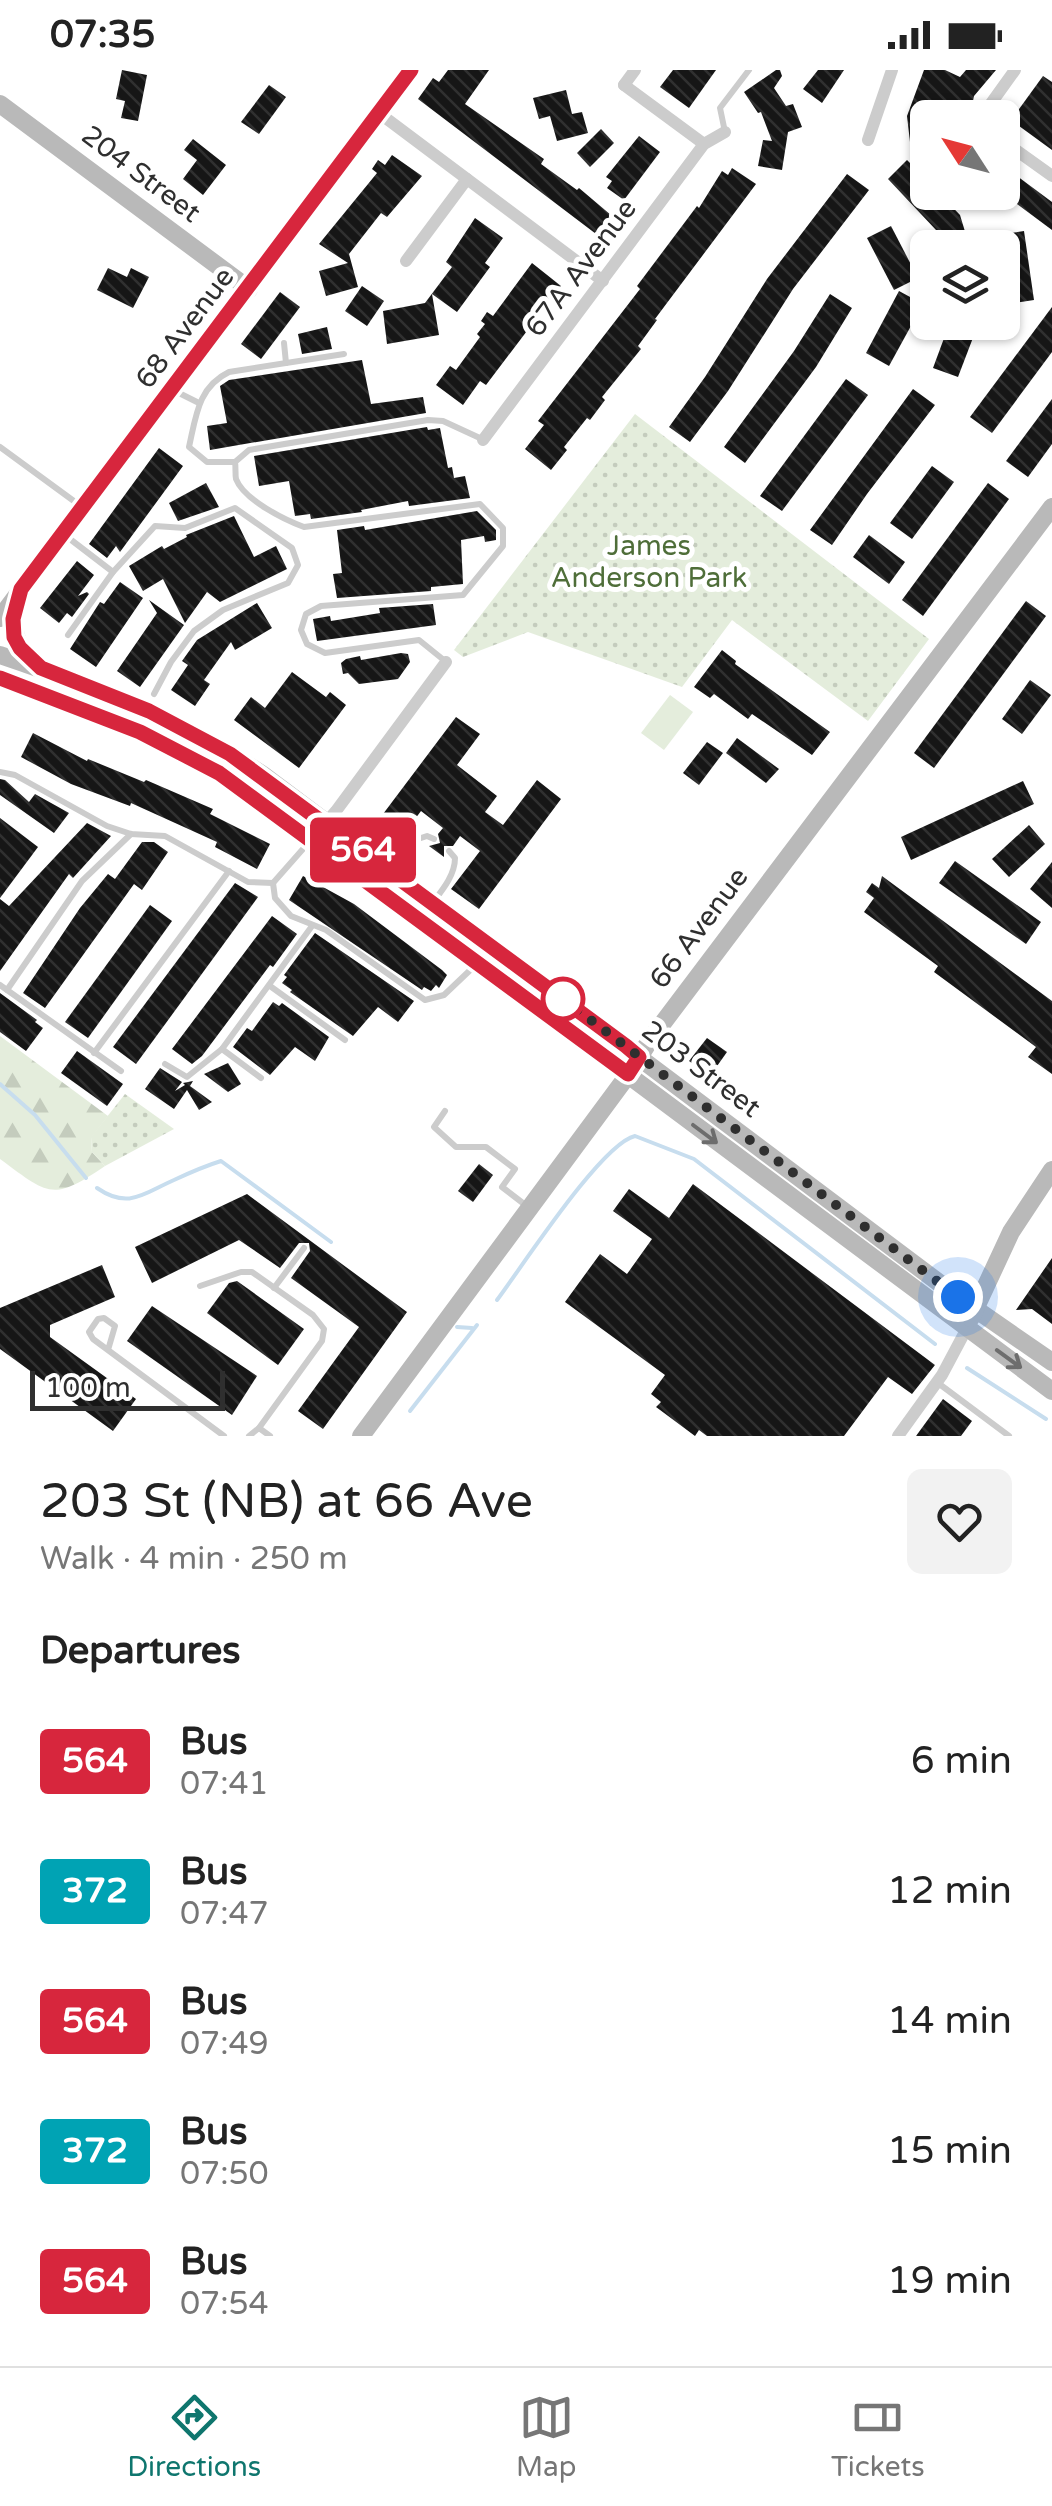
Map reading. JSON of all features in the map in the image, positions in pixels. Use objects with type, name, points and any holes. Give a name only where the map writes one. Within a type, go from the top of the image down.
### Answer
[{"type":"main road","name":"68 Avenue","points":[[0,618],[411,70]]},
{"type":"main road","name":"204 Street","points":[[0,104],[249,288]]},
{"type":"main road","name":"66 Avenue","points":[[361,1436],[639,1057],[1052,507]]},
{"type":"main road","points":[[21,589],[13,619],[14,637],[41,668]]},
{"type":"main road","name":"203 Street","points":[[0,654],[149,711],[197,734],[263,775],[1052,1362]]},
{"type":"main road","name":"203 Street","points":[[0,678],[122,724],[186,754],[250,793],[1052,1391]]},
{"type":"main road","points":[[967,1328],[1011,1232],[1052,1170]]},
{"type":"street","points":[[635,70],[618,85],[704,144]]},
{"type":"street","points":[[868,140],[892,70]]},
{"type":"street","points":[[994,100],[1016,70]]},
{"type":"street","points":[[379,113],[603,281]]},
{"type":"street","name":"67A Avenue","points":[[483,440],[704,144],[724,132]]},
{"type":"street","points":[[1020,153],[1052,176]]},
{"type":"street","points":[[406,261],[467,179]]},
{"type":"street","points":[[311,840],[446,662]]},
{"type":"street","points":[[898,1436],[937,1382],[967,1328]]},
{"type":"lane","points":[[724,132],[720,108],[749,70]]},
{"type":"lane","points":[[284,343],[286,363]]},
{"type":"lane","points":[[344,354],[229,372],[212,380],[198,403],[189,447],[207,462],[235,462],[249,450],[428,420],[443,421],[483,440]]},
{"type":"lane","points":[[174,390],[198,403]]},
{"type":"lane","points":[[0,448],[83,508]]},
{"type":"lane","points":[[235,462],[236,479],[246,492],[282,518],[304,527],[480,504],[504,528],[503,546],[463,596],[321,606],[306,614],[301,630],[306,644],[324,652],[419,640],[446,662]]},
{"type":"lane","points":[[68,634],[113,572],[155,526],[185,528],[235,508],[292,548],[297,556],[295,574],[288,583],[222,610],[194,631],[154,694]]},
{"type":"lane","points":[[63,534],[113,572]]},
{"type":"lane","points":[[0,772],[15,776],[107,826],[132,834],[164,836],[248,882],[273,882]]},
{"type":"lane","points":[[121,1072],[4,988],[82,882],[132,834]]},
{"type":"lane","points":[[390,870],[412,840],[427,836],[434,840]]},
{"type":"lane","points":[[311,840],[273,882],[274,898],[291,916],[326,930],[424,1000],[444,995],[485,956],[505,956]]},
{"type":"lane","points":[[433,902],[456,864],[449,851]]},
{"type":"lane","points":[[94,1053],[229,872]]},
{"type":"lane","points":[[165,1064],[187,1077],[222,1049],[312,926]]},
{"type":"lane","points":[[270,986],[345,1040]]},
{"type":"lane","points":[[222,1049],[262,1078]]},
{"type":"lane","points":[[446,1111],[434,1127],[456,1147],[486,1147],[515,1169],[502,1187],[529,1208]]},
{"type":"lane","points":[[274,1288],[304,1248]]},
{"type":"lane","points":[[200,1286],[252,1272],[312,1315],[324,1329],[322,1341],[259,1428],[249,1436]]},
{"type":"lane","points":[[108,1350],[114,1326],[104,1318],[98,1319],[90,1332],[93,1339],[224,1436]]},
{"type":"lane","points":[[937,1382],[1009,1436]]},
{"type":"lane","points":[[259,1428],[270,1436]]},
{"type":"green space","name":"James Anderson Park","points":[[635,414],[929,639],[868,721],[732,620],[682,687],[528,632],[463,657],[454,650]]},
{"type":"green space","points":[[670,695],[693,712],[664,750],[641,733]]},
{"type":"green space","points":[[0,1036],[108,1116],[91,1138],[92,1152],[105,1166],[73,1185],[51,1190],[0,1159]]},
{"type":"green space","points":[[125,1094],[174,1129],[105,1166],[92,1152],[91,1137]]},
{"type":"building","points":[[122,70],[147,75],[138,121],[121,118],[125,101],[116,99]]},
{"type":"building","points":[[448,70],[489,70],[465,104],[544,159],[541,164],[579,188],[618,221],[604,240],[418,99],[433,78],[439,82]]},
{"type":"building","points":[[673,70],[716,70],[689,108],[660,87]]},
{"type":"building","points":[[776,70],[782,76],[774,88],[786,106],[793,104],[802,127],[788,132],[782,170],[758,166],[763,140],[772,141],[761,112],[744,92]]},
{"type":"building","points":[[818,70],[844,70],[822,103],[803,89]]},
{"type":"building","points":[[924,70],[945,70],[960,77],[966,70],[996,70],[973,100],[913,100]]},
{"type":"building","points":[[1043,76],[1052,82],[1052,150],[1020,127],[1020,108]]},
{"type":"building","points":[[269,85],[286,97],[259,134],[241,122]]},
{"type":"building","points":[[566,90],[572,114],[582,112],[588,133],[557,141],[550,116],[539,119],[533,98]]},
{"type":"building","points":[[601,129],[614,143],[590,167],[577,153]]},
{"type":"building","points":[[639,136],[660,152],[624,200],[607,188],[612,181],[606,177]]},
{"type":"building","points":[[193,139],[226,165],[203,195],[183,179],[197,160],[184,150]]},
{"type":"building","points":[[392,155],[422,176],[387,217],[381,213],[349,254],[358,287],[326,296],[319,271],[348,263],[319,244],[377,173],[372,169],[378,160],[385,165]]},
{"type":"building","points":[[907,160],[910,163],[910,202],[888,179]]},
{"type":"building","points":[[732,168],[756,184],[655,319],[638,346],[641,349],[602,397],[605,400],[590,420],[587,418],[564,447],[567,450],[551,470],[525,449],[544,425],[538,421],[640,289],[637,286],[699,208],[722,171],[728,175]]},
{"type":"building","points":[[847,174],[869,190],[793,289],[728,391],[690,442],[669,427],[767,279]]},
{"type":"building","points":[[1020,178],[1052,202],[1052,230],[1020,206]]},
{"type":"building","points":[[917,210],[955,210],[965,230],[936,230]]},
{"type":"building","points":[[475,218],[503,238],[485,263],[490,267],[457,312],[432,294],[439,335],[387,344],[383,311],[425,303],[452,267],[446,262]]},
{"type":"building","points":[[891,226],[910,263],[910,282],[894,290],[867,238]]},
{"type":"building","points":[[1024,231],[1034,300],[1020,302],[1020,232]]},
{"type":"building","points":[[532,263],[561,286],[486,385],[480,381],[463,405],[436,385],[450,366],[456,370],[480,337],[477,334],[485,324],[481,321],[487,312],[493,316]]},
{"type":"building","points":[[108,268],[127,277],[131,268],[149,277],[133,308],[97,290]]},
{"type":"building","points":[[362,286],[384,301],[367,326],[345,311]]},
{"type":"building","points":[[899,291],[910,297],[910,328],[889,366],[866,353]]},
{"type":"building","points":[[280,292],[300,307],[261,359],[241,344]]},
{"type":"building","points":[[830,294],[852,308],[816,367],[745,463],[724,447]]},
{"type":"building","points":[[1052,307],[1052,352],[992,433],[970,417]]},
{"type":"building","points":[[327,327],[332,349],[302,354],[298,334]]},
{"type":"building","points":[[943,340],[972,340],[958,377],[933,368]]},
{"type":"building","points":[[362,360],[371,404],[423,397],[426,413],[210,450],[207,426],[227,423],[220,386],[229,380]]},
{"type":"building","points":[[846,379],[868,395],[782,511],[760,496]]},
{"type":"building","points":[[913,389],[935,405],[832,545],[810,530]]},
{"type":"building","points":[[1052,399],[1052,444],[1028,477],[1006,461]]},
{"type":"building","points":[[440,428],[448,468],[452,467],[454,478],[465,476],[470,498],[409,506],[408,501],[311,519],[310,514],[295,516],[289,481],[259,486],[254,456]]},
{"type":"building","points":[[159,448],[183,466],[120,552],[116,546],[107,558],[89,544]]},
{"type":"building","points":[[932,466],[954,482],[912,539],[890,523]]},
{"type":"building","points":[[206,483],[219,507],[178,521],[169,503]]},
{"type":"building","points":[[988,483],[1009,499],[923,616],[902,600]]},
{"type":"building","points":[[477,511],[496,530],[496,540],[485,542],[484,536],[461,540],[463,584],[431,587],[431,591],[337,598],[333,574],[342,573],[337,530],[364,526],[365,530]]},
{"type":"building","points":[[234,516],[254,557],[276,546],[287,569],[220,602],[207,592],[185,623],[163,579],[143,591],[129,566],[162,546],[164,549],[186,535]]},
{"type":"building","points":[[869,535],[905,562],[889,584],[853,557]]},
{"type":"building","points":[[77,561],[94,575],[78,596],[89,594],[72,617],[67,613],[59,623],[40,608]]},
{"type":"building","points":[[120,582],[143,598],[96,667],[70,649],[100,602],[104,604]]},
{"type":"building","points":[[149,600],[184,625],[140,687],[117,671],[157,613]]},
{"type":"building","points":[[1026,601],[1046,616],[934,768],[914,753]]},
{"type":"building","points":[[257,603],[272,628],[235,650],[231,642],[204,680],[210,684],[195,706],[171,690],[188,665],[182,661],[197,640]]},
{"type":"building","points":[[433,604],[436,625],[317,641],[313,619],[330,616],[331,621],[380,613],[379,608]]},
{"type":"building","points":[[722,650],[735,664],[830,732],[812,755],[752,714],[748,719],[714,694],[710,698],[694,687]]},
{"type":"building","points":[[408,654],[410,662],[398,679],[359,684],[348,673],[343,674],[341,663],[346,659]]},
{"type":"building","points":[[292,672],[326,697],[330,692],[346,705],[299,768],[234,720],[251,697],[265,708]]},
{"type":"building","points":[[1030,680],[1051,695],[1022,734],[1002,719]]},
{"type":"building","points":[[456,717],[480,734],[457,765],[497,796],[485,812],[503,825],[537,780],[561,799],[479,909],[451,889],[480,851],[460,836],[453,846],[444,846],[444,857],[429,846],[440,843],[438,834],[443,828],[421,811],[397,843],[374,826]]},
{"type":"building","points":[[33,733],[87,761],[146,780],[213,809],[210,814],[270,844],[257,869],[215,847],[217,842],[131,803],[130,806],[71,784],[21,757]]},
{"type":"building","points":[[737,738],[779,769],[766,783],[726,753]]},
{"type":"building","points":[[707,742],[723,753],[699,785],[683,773]]},
{"type":"building","points":[[0,779],[29,802],[35,794],[69,813],[54,833],[0,795]]},
{"type":"building","points":[[1023,781],[1034,804],[911,860],[901,837]]},
{"type":"building","points":[[0,818],[38,847],[0,898]]},
{"type":"building","points":[[87,823],[111,836],[73,878],[69,874],[0,971],[0,899],[9,906]]},
{"type":"building","points":[[1029,825],[1045,844],[1009,877],[992,859]]},
{"type":"building","points":[[142,842],[154,842],[168,852],[142,890],[134,884],[45,1008],[23,993],[80,908],[108,874],[115,879]]},
{"type":"building","points":[[955,861],[1041,922],[1026,944],[939,883]]},
{"type":"building","points":[[1052,862],[1052,908],[1030,889]]},
{"type":"building","points":[[303,876],[354,904],[442,970],[447,975],[439,988],[436,985],[431,991],[424,987],[422,990],[289,900]]},
{"type":"building","points":[[882,876],[1052,1001],[1052,1074],[1028,1057],[1036,1047],[934,972],[938,966],[864,912],[874,898],[866,892],[872,883],[879,888]]},
{"type":"building","points":[[235,883],[258,897],[136,1064],[113,1047]]},
{"type":"building","points":[[150,905],[172,921],[88,1038],[65,1022]]},
{"type":"building","points":[[272,916],[297,934],[192,1064],[172,1049]]},
{"type":"building","points":[[315,933],[414,1001],[398,1022],[378,1007],[353,1036],[290,992],[282,983],[287,977],[284,975]]},
{"type":"building","points":[[0,993],[43,1028],[26,1051],[0,1032]]},
{"type":"building","points":[[273,1002],[279,1006],[282,1003],[329,1037],[315,1061],[295,1047],[270,1075],[233,1047],[247,1028],[252,1031]]},
{"type":"building","points":[[707,1038],[727,1052],[710,1076],[689,1061]]},
{"type":"building","points":[[77,1051],[123,1084],[107,1106],[61,1073]]},
{"type":"building","points":[[228,1063],[241,1084],[228,1092],[204,1074]]},
{"type":"building","points":[[160,1068],[182,1082],[175,1091],[183,1083],[193,1081],[190,1086],[212,1102],[199,1110],[187,1090],[174,1109],[145,1089]]},
{"type":"building","points":[[479,1164],[493,1175],[473,1202],[458,1191]]},
{"type":"building","points":[[693,1184],[935,1365],[912,1394],[888,1377],[844,1436],[707,1436],[699,1430],[695,1436],[656,1407],[661,1402],[651,1394],[665,1375],[565,1302],[600,1254],[627,1274],[652,1239],[613,1211],[629,1189],[669,1218]]},
{"type":"building","points":[[247,1194],[407,1312],[323,1429],[298,1411],[359,1327],[291,1278],[310,1251],[309,1243],[299,1243],[280,1268],[239,1240],[152,1283],[135,1247]]},
{"type":"building","points":[[1052,1258],[1052,1324],[1032,1309],[1016,1310]]},
{"type":"building","points":[[102,1265],[115,1297],[50,1325],[50,1337],[136,1399],[113,1431],[0,1349],[0,1308]]},
{"type":"building","points":[[237,1281],[304,1329],[278,1365],[207,1313],[229,1283]]},
{"type":"building","points":[[152,1306],[257,1376],[232,1415],[127,1341]]},
{"type":"building","points":[[943,1399],[972,1421],[961,1436],[916,1436]]},
{"type":"waterway","points":[[0,1084],[35,1115],[86,1178]]},
{"type":"waterway","points":[[497,1300],[583,1183],[620,1144],[635,1136],[694,1159],[935,1344]]},
{"type":"waterway","points":[[97,1188],[128,1199],[221,1161],[331,1242]]},
{"type":"waterway","points":[[410,1411],[477,1325]]},
{"type":"waterway","points":[[457,1327],[472,1328]]},
{"type":"waterway","points":[[967,1368],[1046,1419]]},
{"type":"bus line","name":"564","points":[[0,678],[140,732],[219,773],[628,1074],[639,1057],[626,1046],[263,775],[197,734],[41,668],[14,637],[13,619],[21,589],[411,70]]},
{"type":"route","points":[[563,999],[958,1297]]}]
